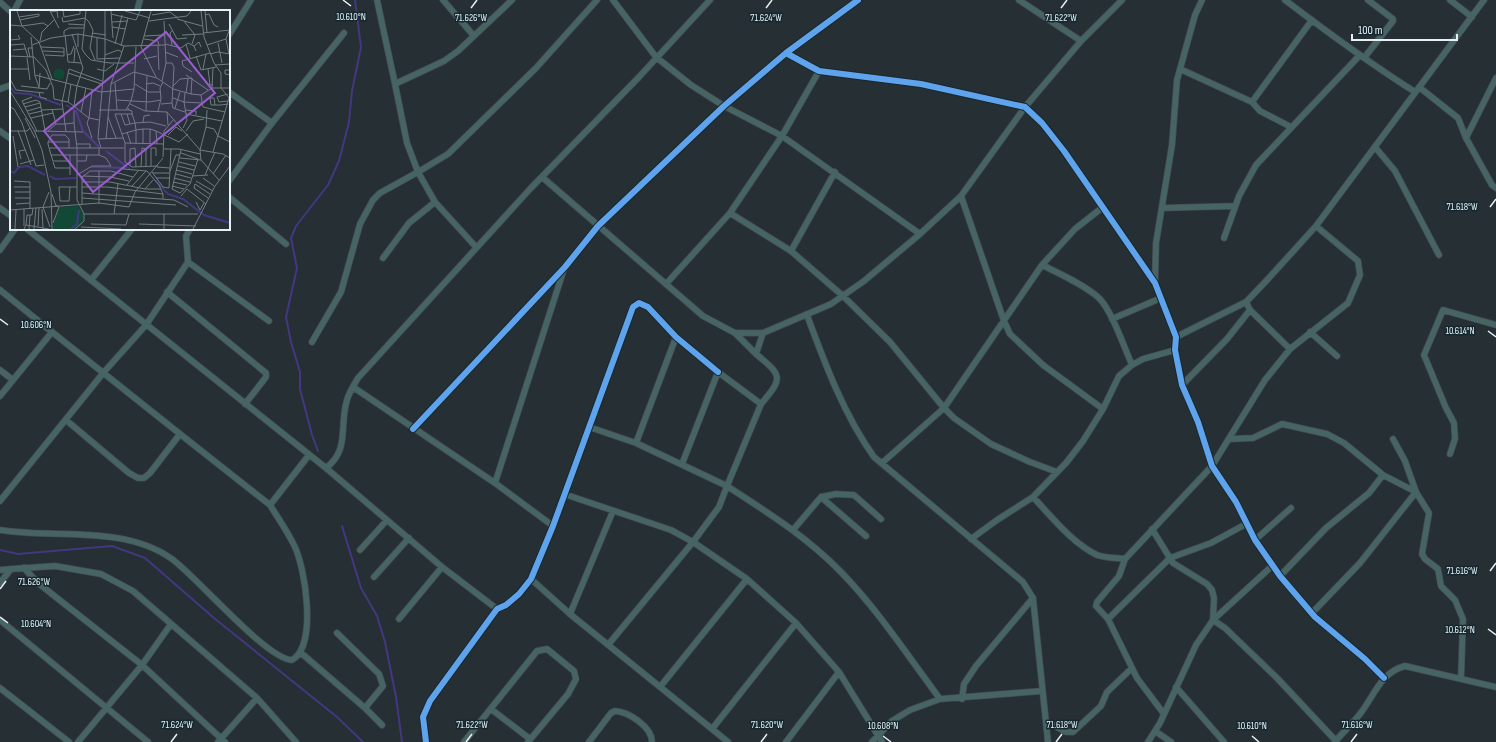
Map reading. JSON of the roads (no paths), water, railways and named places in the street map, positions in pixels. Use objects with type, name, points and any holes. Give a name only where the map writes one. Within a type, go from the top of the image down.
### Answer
[{"type":"street","points":[[15,10],[20,0]]},
{"type":"street","points":[[137,10],[140,0]]},
{"type":"street","points":[[230,32],[251,0]]},
{"type":"street","points":[[377,0],[407,143],[418,172],[435,202],[476,247]]},
{"type":"street","points":[[443,0],[474,36]]},
{"type":"street","points":[[395,84],[444,61],[458,51],[512,0]]},
{"type":"street","points":[[312,342],[341,292],[360,224],[373,200],[380,192],[448,154],[536,68],[597,0]]},
{"type":"street","points":[[613,0],[656,57],[691,85],[724,106],[782,136],[835,172],[920,234]]},
{"type":"street","points":[[326,468],[335,461],[341,450],[347,401],[358,378],[476,247],[710,0]]},
{"type":"street","points":[[413,429],[565,267],[598,226],[724,106],[786,53],[858,0]]},
{"type":"street","points":[[1019,0],[1081,41]]},
{"type":"street","points":[[735,334],[763,333],[831,304],[864,281],[920,234],[961,196],[1025,107],[1081,41],[1122,0]]},
{"type":"street","points":[[1155,283],[1156,242],[1172,145],[1177,80],[1195,15],[1202,0]]},
{"type":"street","points":[[1284,0],[1415,92]]},
{"type":"street","points":[[1224,238],[1235,206],[1256,165],[1291,127],[1362,56],[1393,21],[1393,19],[1368,0]]},
{"type":"street","points":[[1450,0],[1472,17]]},
{"type":"street","points":[[1176,337],[1246,302],[1316,226],[1484,0]]},
{"type":"street","points":[[0,2],[10,11]]},
{"type":"street","points":[[1252,102],[1312,20]]},
{"type":"street","points":[[230,180],[344,33]]},
{"type":"street","points":[[786,53],[819,71],[921,84],[1025,107],[1042,123],[1064,151],[1155,283],[1176,337],[1175,350],[1182,385],[1198,422],[1212,466],[1236,502],[1255,540],[1280,576],[1312,613],[1384,678]]},
{"type":"street","points":[[1180,69],[1252,102],[1260,111],[1291,127]]},
{"type":"street","points":[[666,284],[730,213],[782,136],[819,71]]},
{"type":"street","points":[[1466,138],[1496,78]]},
{"type":"street","points":[[0,88],[10,85]]},
{"type":"street","points":[[1420,86],[1458,118],[1466,138],[1492,185],[1496,188]]},
{"type":"street","points":[[230,93],[272,124]]},
{"type":"street","points":[[0,130],[10,138]]},
{"type":"street","points":[[1375,147],[1395,171],[1439,255]]},
{"type":"street","points":[[791,251],[835,172]]},
{"type":"street","points":[[542,177],[703,316],[735,334],[773,368],[777,375],[777,385],[761,404],[719,507],[693,542],[608,645]]},
{"type":"street","points":[[961,196],[1004,321],[1010,334],[1043,364],[1103,409]]},
{"type":"street","points":[[230,198],[286,244]]},
{"type":"street","points":[[383,258],[409,223],[435,202]]},
{"type":"street","points":[[1162,208],[1235,206]]},
{"type":"street","points":[[882,463],[944,408],[1042,265],[1074,229],[1103,207]]},
{"type":"street","points":[[0,208],[10,215]]},
{"type":"street","points":[[730,213],[791,251],[843,296],[890,342],[944,408],[954,418],[991,444],[1057,472]]},
{"type":"street","points":[[1164,714],[1137,678],[1108,618],[1096,607],[1096,603],[1119,576],[1125,559],[1212,466],[1265,380],[1290,349],[1344,307],[1348,302],[1360,275],[1358,261],[1316,226]]},
{"type":"street","points":[[0,250],[14,230]]},
{"type":"street","points":[[28,230],[326,468],[442,567],[497,609]]},
{"type":"street","points":[[91,280],[128,230]]},
{"type":"street","points":[[0,501],[104,372],[146,325],[188,262],[186,236],[189,230]]},
{"type":"street","points":[[188,262],[269,321]]},
{"type":"street","points":[[1042,265],[1099,298],[1112,319],[1132,365]]},
{"type":"street","points":[[495,483],[565,267]]},
{"type":"street","points":[[0,290],[270,505],[295,546],[304,576],[307,620],[305,639],[300,652],[295,658],[288,660],[270,650],[240,624],[195,578],[172,560],[152,548],[133,541],[111,537],[0,530]]},
{"type":"street","points":[[167,292],[266,373],[266,377],[245,404]]},
{"type":"street","points":[[1112,319],[1161,298]]},
{"type":"street","points":[[1246,302],[1250,310],[1290,349]]},
{"type":"street","points":[[426,742],[423,718],[430,701],[497,609],[506,605],[519,594],[531,579],[553,526],[633,307],[639,303],[648,307],[676,337],[718,372],[761,404]]},
{"type":"street","points":[[1182,385],[1227,338],[1250,310]]},
{"type":"street","points":[[1450,454],[1455,439],[1454,424],[1424,355],[1443,310],[1496,324]]},
{"type":"street","points":[[807,315],[827,369],[863,442],[874,457],[1024,582],[1033,598],[1048,742]]},
{"type":"street","points":[[0,396],[52,332]]},
{"type":"street","points":[[1310,332],[1337,356]]},
{"type":"street","points":[[756,354],[763,333]]},
{"type":"street","points":[[636,443],[676,337]]},
{"type":"street","points":[[971,539],[1032,497],[1057,472],[1083,441],[1103,409],[1119,376],[1132,365],[1143,359],[1175,350]]},
{"type":"street","points":[[0,370],[13,380]]},
{"type":"street","points":[[682,464],[718,372]]},
{"type":"street","points":[[353,387],[495,483],[553,526]]},
{"type":"street","points":[[66,420],[129,473],[138,478],[144,478],[150,473],[180,434]]},
{"type":"street","points":[[1230,439],[1253,438],[1277,425],[1286,424],[1335,438],[1383,475],[1416,492]]},
{"type":"street","points":[[589,427],[636,443],[727,486],[793,530],[840,572],[868,603],[940,699]]},
{"type":"street","points":[[1393,439],[1406,461],[1416,492],[1429,513],[1422,554],[1425,559],[1438,568],[1441,586],[1456,600],[1463,618],[1461,678]]},
{"type":"street","points":[[270,505],[309,455]]},
{"type":"street","points":[[1280,576],[1326,528],[1369,494],[1383,475]]},
{"type":"street","points":[[1312,613],[1360,563],[1416,492]]},
{"type":"street","points":[[564,494],[671,530],[693,542],[747,579],[796,623],[839,672],[882,742]]},
{"type":"street","points":[[793,530],[822,497],[836,494],[854,495],[881,519]]},
{"type":"street","points":[[822,497],[866,536]]},
{"type":"street","points":[[1032,497],[1060,526],[1083,546],[1098,555],[1125,559]]},
{"type":"street","points":[[1255,540],[1291,508]]},
{"type":"street","points":[[570,614],[613,511]]},
{"type":"street","points":[[360,550],[387,520]]},
{"type":"street","points":[[1108,618],[1170,558],[1211,544],[1246,524]]},
{"type":"street","points":[[1152,529],[1173,563],[1207,584],[1212,590],[1213,620]]},
{"type":"street","points":[[374,577],[409,538]]},
{"type":"street","points":[[1148,742],[1164,714],[1196,645],[1213,620],[1273,565]]},
{"type":"street","points":[[0,570],[55,566],[101,574],[133,591],[257,698],[296,742]]},
{"type":"street","points":[[399,619],[442,567]]},
{"type":"street","points":[[24,568],[38,583],[142,665],[222,741],[257,698]]},
{"type":"street","points":[[0,583],[11,569]]},
{"type":"street","points":[[531,579],[570,614],[728,742]]},
{"type":"street","points":[[660,687],[747,579]]},
{"type":"street","points":[[962,699],[964,684],[976,666],[1033,598]]},
{"type":"street","points":[[0,620],[148,742]]},
{"type":"street","points":[[1213,620],[1225,628],[1277,678],[1335,742],[1360,713],[1384,678],[1399,667],[1405,666],[1496,687]]},
{"type":"street","points":[[712,729],[796,623]]},
{"type":"street","points":[[78,742],[142,665],[171,624]]},
{"type":"street","points":[[337,633],[382,678],[383,686],[365,708]]},
{"type":"street","points":[[464,742],[537,651],[547,649],[574,671],[576,679],[568,694],[529,740],[491,709]]},
{"type":"street","points":[[300,652],[365,708],[382,725]]},
{"type":"street","points":[[1047,722],[1066,732],[1073,732],[1101,706],[1107,692],[1132,668]]},
{"type":"street","points":[[786,742],[839,672]]},
{"type":"street","points":[[1176,687],[1224,742]]},
{"type":"street","points":[[0,688],[69,742]]},
{"type":"street","points":[[872,742],[892,721],[910,710],[940,699],[962,699],[1042,691]]},
{"type":"street","points":[[589,742],[611,713],[616,711],[629,715],[640,723],[650,733],[652,742]]},
{"type":"street","points":[[1155,731],[1171,742]]},
{"type":"waterway","points":[[318,451],[312,435],[300,389],[300,372],[291,342],[286,317],[297,268],[291,238],[296,226],[328,185],[339,161],[349,122],[352,91],[361,47],[355,0]]},
{"type":"waterway","points":[[342,526],[361,588],[377,616],[385,642],[396,697],[402,742]]},
{"type":"waterway","points":[[0,550],[18,554],[112,546],[145,558],[214,618],[337,717],[363,742]]}]
